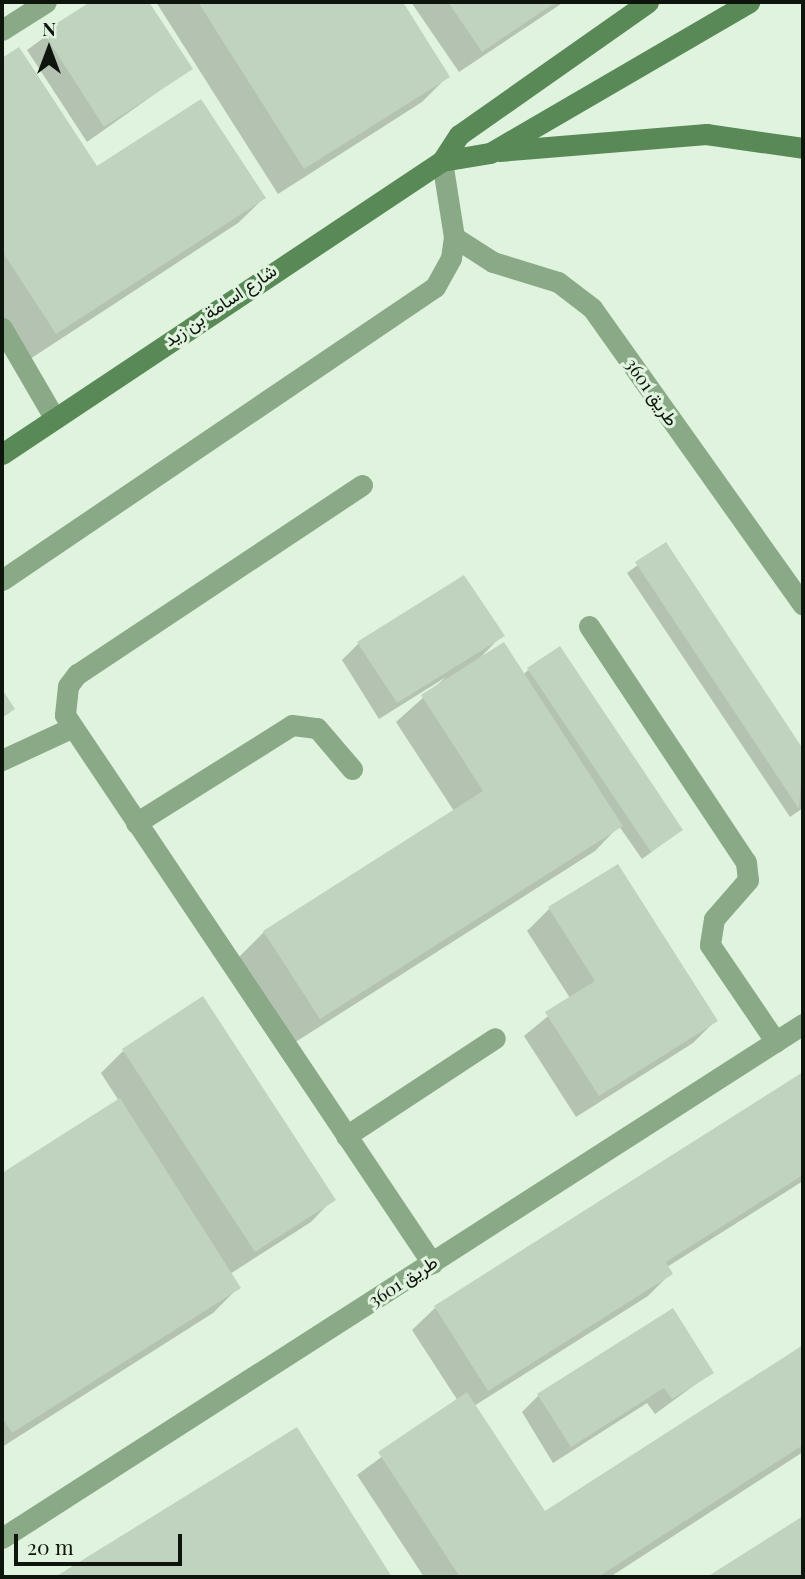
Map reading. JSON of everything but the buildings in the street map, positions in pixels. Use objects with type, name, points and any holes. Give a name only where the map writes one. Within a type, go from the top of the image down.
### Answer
[{"type":"main road","name":"شارع اسامة بن زيد","points":[[2,454],[442,161],[459,135],[648,2]]},
{"type":"main road","name":"شارع اسامة بن زيد","points":[[442,161],[490,153],[750,2]]},
{"type":"main road","points":[[490,153],[626,136],[706,134],[803,148]]},
{"type":"street","points":[[2,30],[46,2]]},
{"type":"street","points":[[2,580],[419,300],[445,273],[454,237],[442,161]]},
{"type":"street","name":"طريق 3601","points":[[454,237],[493,262],[558,282],[592,308],[803,605]]},
{"type":"street","points":[[2,328],[55,419]]},
{"type":"street","points":[[362,485],[77,674],[64,700],[71,727],[432,1263]]},
{"type":"street","points":[[589,625],[746,862],[748,880],[714,919],[710,944],[776,1042]]},
{"type":"street","points":[[136,823],[292,725],[317,727],[352,769]]},
{"type":"street","points":[[2,760],[71,727]]},
{"type":"street","name":"طريق 3601","points":[[2,1538],[803,1024]]},
{"type":"street","points":[[346,1136],[495,1038]]}]
